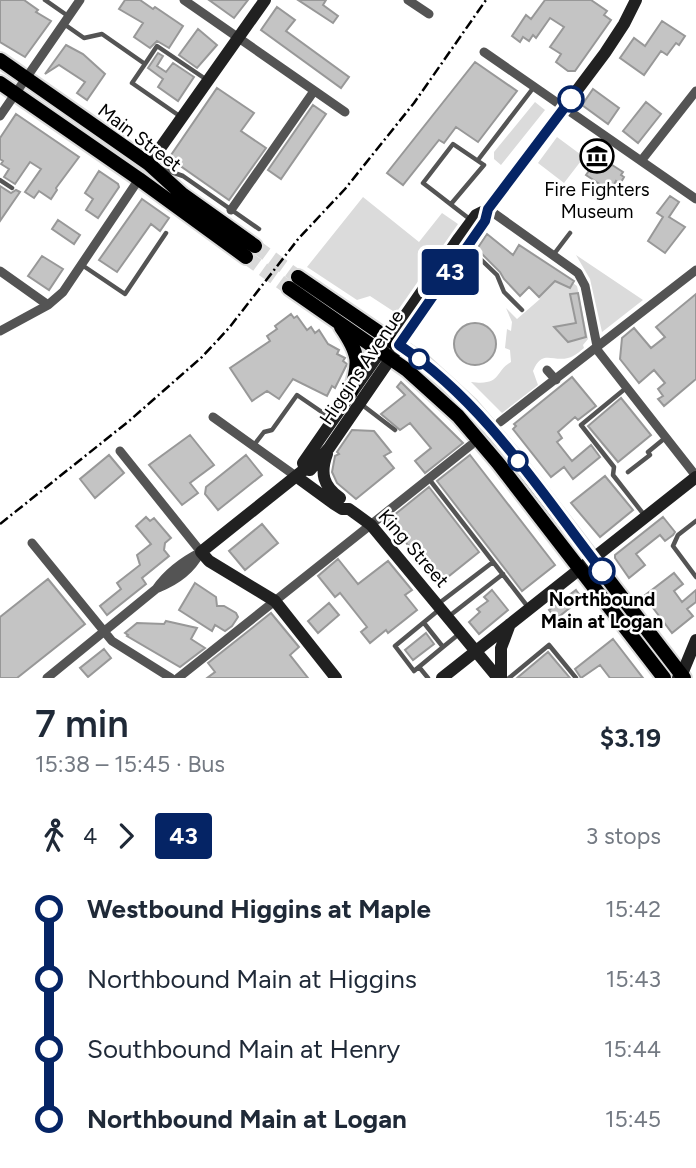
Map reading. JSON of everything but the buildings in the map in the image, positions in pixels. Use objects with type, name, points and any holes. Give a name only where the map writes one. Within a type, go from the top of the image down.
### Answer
[{"type":"main road","points":[[149,164],[265,0]]},
{"type":"main road","name":"Higgins Avenue","points":[[463,242],[472,220],[488,209],[606,53],[633,1]]},
{"type":"main road","name":"Main Street","points":[[0,60],[149,164],[250,252],[0,83]]},
{"type":"main road","name":"Higgins Avenue","points":[[201,552],[301,473],[310,470],[329,448],[355,399],[463,242],[485,221],[488,209]]},
{"type":"main road","points":[[664,678],[479,439],[390,348],[294,282],[336,320],[390,348],[447,382],[482,418],[681,677]]},
{"type":"main road","points":[[336,320],[358,356],[355,399]]},
{"type":"main road","name":"Higgins Avenue","points":[[301,473],[303,463],[333,419],[355,399]]},
{"type":"main road","points":[[329,448],[323,477],[330,491],[346,503],[349,509]]},
{"type":"main road","name":"King Street","points":[[301,473],[334,504],[342,509],[349,509],[371,525],[500,678]]},
{"type":"main road","points":[[442,678],[696,476]]},
{"type":"main road","points":[[201,552],[209,561],[275,601],[336,678]]},
{"type":"main road","points":[[500,678],[501,648],[510,623]]},
{"type":"main road","points":[[681,677],[696,640]]},
{"type":"street","points":[[0,116],[80,0]]},
{"type":"street","points":[[184,0],[345,113]]},
{"type":"street","points":[[408,0],[429,14]]},
{"type":"street","points":[[484,52],[694,196]]},
{"type":"street","points":[[231,210],[314,91]]},
{"type":"street","points":[[641,160],[696,91]]},
{"type":"street","points":[[0,331],[48,305],[63,292],[139,179]]},
{"type":"street","points":[[488,209],[572,267],[583,282],[597,347],[696,476]]},
{"type":"street","points":[[0,271],[48,305]]},
{"type":"street","points":[[500,422],[695,272]]},
{"type":"street","points":[[547,370],[556,380]]},
{"type":"street","name":"King Street","points":[[213,417],[254,446],[301,473]]},
{"type":"street","points":[[178,678],[471,445]]},
{"type":"street","points":[[120,450],[201,552]]},
{"type":"street","points":[[32,543],[112,641],[172,678]]},
{"type":"street","name":"Higgins Avenue","points":[[47,678],[156,589],[170,583],[193,566],[201,552]]},
{"type":"lane","points":[[45,0],[84,38],[102,34],[145,64]]},
{"type":"lane","points":[[182,117],[132,83],[157,46],[207,80]]},
{"type":"lane","points":[[478,160],[534,87]]},
{"type":"lane","points":[[451,204],[484,165],[453,144],[424,183],[451,204],[472,220]]},
{"type":"lane","points":[[149,164],[183,176],[258,229]]},
{"type":"lane","points":[[0,180],[12,188]]},
{"type":"lane","points":[[82,264],[125,294],[166,233]]},
{"type":"lane","points":[[554,254],[570,233]]},
{"type":"lane","points":[[463,242],[497,275],[504,292],[522,310]]},
{"type":"lane","points":[[626,388],[580,425],[614,467],[613,475],[645,517]]},
{"type":"lane","points":[[254,446],[264,432],[272,430],[297,395],[333,419]]},
{"type":"lane","points":[[355,399],[395,430]]},
{"type":"lane","points":[[628,472],[666,438]]},
{"type":"lane","points":[[428,479],[529,608]]},
{"type":"lane","points":[[696,521],[678,536],[673,546],[696,577]]},
{"type":"lane","points":[[442,610],[493,562]]},
{"type":"lane","points":[[461,632],[414,671],[395,646],[442,610],[502,574]]},
{"type":"lane","points":[[424,623],[443,647]]},
{"type":"lane","points":[[509,678],[549,645],[576,678]]},
{"type":"lane","points":[[419,667],[428,678]]},
{"type":"shaded area","points":[[535,102],[545,110],[501,165],[494,159],[494,152]]},
{"type":"shaded area","points":[[557,137],[584,157],[564,183],[538,163]]},
{"type":"shaded area","points":[[363,197],[419,242],[442,213],[458,224],[396,313],[370,296],[357,300],[307,267]]},
{"type":"shaded area","points":[[576,255],[643,300],[602,332],[590,279]]},
{"type":"shaded area","points":[[551,267],[577,286],[588,339],[577,354],[562,359],[540,360],[533,371],[538,385],[502,413],[471,382],[493,380],[511,362],[510,350],[505,348],[507,329],[511,331],[512,322],[506,308],[517,319],[540,299],[529,287]]},
{"type":"tunnel","points":[[255,246],[298,277]]},
{"type":"tunnel","points":[[246,257],[289,288]]},
{"type":"railway","points":[[0,524],[129,421],[202,357],[229,328],[299,238],[345,189],[414,103],[486,0]]},
{"type":"bus line","name":"43","points":[[571,99],[488,209],[485,221],[399,345],[447,382],[482,418],[602,571]]},
{"type":"place","name":"Fire Fighters Museum","points":[[597,156]]},
{"type":"place","name":"Northbound Main at Logan","points":[[602,571]]}]
